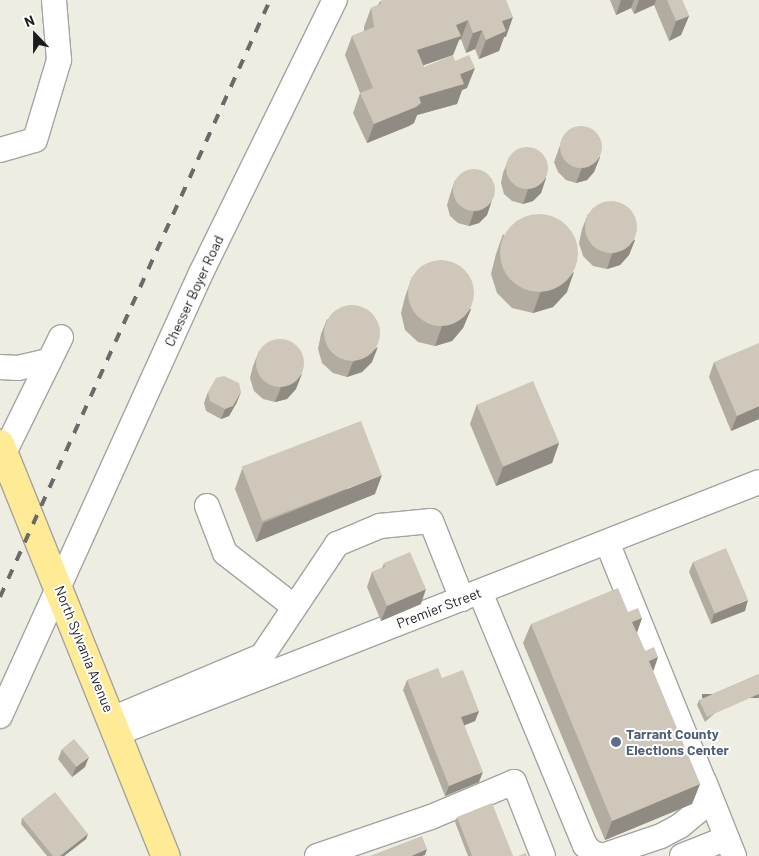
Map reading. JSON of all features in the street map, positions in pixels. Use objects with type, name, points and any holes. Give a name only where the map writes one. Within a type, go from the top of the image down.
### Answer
[{"type":"main road","name":"North Sylvania Avenue","points":[[2,448],[116,726],[166,856]]},
{"type":"street","points":[[0,150],[35,140],[59,60],[54,0]]},
{"type":"street","name":"Chesser Boyer Road","points":[[58,585],[201,273],[335,0]]},
{"type":"street","points":[[2,448],[61,337]]},
{"type":"street","points":[[0,367],[18,368],[49,361]]},
{"type":"street","name":"Premier Street","points":[[116,726],[471,595],[759,482]]},
{"type":"street","points":[[207,506],[225,553],[293,606]]},
{"type":"street","points":[[116,726],[262,656],[293,606],[337,544],[380,526],[431,521],[471,595],[589,855],[602,856],[619,851],[680,826],[698,811],[706,787],[704,781]]},
{"type":"street","points":[[606,542],[731,847],[682,856]]},
{"type":"street","points":[[0,716],[58,585]]},
{"type":"street","points":[[317,856],[430,817],[514,782],[543,856]]},
{"type":"building","points":[[506,0],[513,17],[502,21],[506,31],[486,40],[482,30],[473,33],[468,20],[456,25],[461,36],[417,50],[424,67],[453,55],[455,61],[469,55],[475,68],[460,74],[464,84],[419,97],[421,103],[416,107],[374,124],[360,93],[373,88],[352,36],[374,27],[371,8],[381,4],[380,1]]},
{"type":"building","points":[[667,0],[682,0],[689,16],[676,21]]},
{"type":"building","points":[[581,126],[596,132],[602,147],[596,162],[581,168],[566,162],[560,147],[566,132]]},
{"type":"building","points":[[527,147],[542,153],[548,168],[542,183],[527,189],[512,183],[506,168],[512,153]]},
{"type":"building","points":[[474,169],[489,175],[495,190],[489,205],[474,211],[459,205],[453,190],[459,175]]},
{"type":"building","points":[[606,201],[616,201],[630,208],[637,222],[637,232],[630,246],[616,253],[606,253],[596,249],[589,242],[585,232],[585,222],[589,212],[596,205]]},
{"type":"building","points":[[539,214],[554,217],[567,225],[575,238],[578,253],[575,268],[567,281],[554,289],[539,292],[524,289],[511,281],[503,268],[500,253],[503,238],[511,225],[524,217]]},
{"type":"building","points":[[441,260],[454,263],[464,270],[471,280],[474,293],[471,306],[464,316],[454,323],[441,326],[428,323],[418,316],[411,306],[408,293],[411,280],[418,270],[428,263]]},
{"type":"building","points":[[346,305],[358,305],[372,313],[380,327],[378,344],[372,353],[358,361],[346,361],[336,356],[329,349],[324,339],[324,327],[329,317],[336,310]]},
{"type":"building","points":[[280,339],[289,341],[297,346],[302,354],[304,363],[302,372],[297,380],[289,385],[280,387],[271,385],[263,380],[258,372],[256,363],[258,354],[263,346],[271,341]]},
{"type":"building","points":[[759,343],[759,406],[737,416],[714,362]]},
{"type":"building","points":[[224,376],[239,383],[241,392],[233,406],[225,409],[210,401],[208,392],[216,378]]},
{"type":"building","points":[[533,381],[559,443],[503,467],[477,405]]},
{"type":"building","points":[[361,421],[382,475],[262,521],[242,467]]},
{"type":"building","points":[[726,548],[748,600],[715,614],[693,562]]},
{"type":"building","points":[[410,552],[426,589],[387,606],[372,572],[385,567],[384,563]]},
{"type":"building","name":"Tarrant County Elections Center","points":[[618,588],[628,612],[638,608],[642,618],[632,622],[645,651],[654,647],[658,657],[649,661],[700,784],[612,821],[531,624]]},
{"type":"building","points":[[438,668],[442,678],[463,670],[479,711],[461,717],[483,772],[449,786],[407,680]]},
{"type":"building","points":[[759,674],[759,694],[707,717],[699,700]]},
{"type":"building","points":[[74,739],[89,757],[77,767],[62,749]]},
{"type":"building","points":[[55,792],[88,834],[60,856],[53,856],[22,818]]},
{"type":"building","points":[[492,803],[513,856],[472,856],[457,817]]},
{"type":"building","points":[[422,836],[427,849],[411,856],[370,856]]},
{"type":"railway","points":[[0,597],[270,0]]},
{"type":"place","name":"Tarrant County Elections Center","points":[[616,742]]}]
